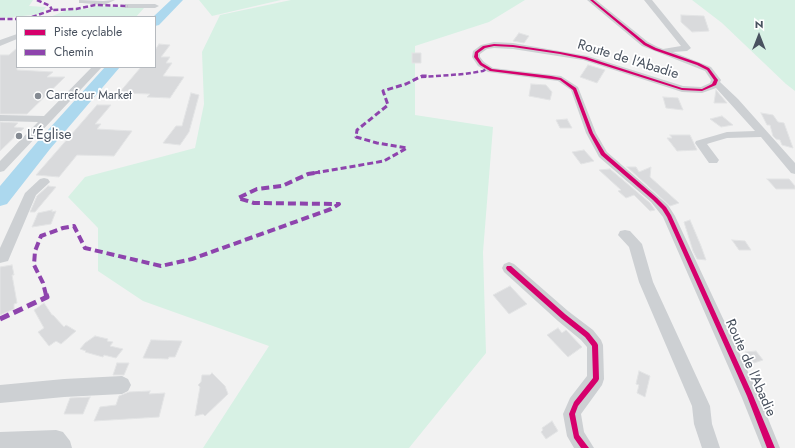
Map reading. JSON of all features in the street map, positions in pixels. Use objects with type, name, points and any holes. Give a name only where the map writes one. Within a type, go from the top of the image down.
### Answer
[{"type":"street","points":[[82,1],[104,3],[111,0]]},
{"type":"street","points":[[128,6],[152,9],[161,0]]},
{"type":"street","name":"Route de l'Abadie","points":[[591,0],[645,44],[663,52],[704,66],[715,76],[716,80],[710,87],[702,90],[682,89],[585,58],[560,52],[513,46],[489,46],[480,49],[476,55],[481,64],[491,70],[551,77],[561,80],[575,89],[591,133],[603,154],[655,199],[664,208],[669,216],[750,395],[771,448]]},
{"type":"street","points":[[648,0],[687,48],[663,52]]},
{"type":"street","points":[[0,43],[16,36]]},
{"type":"street","points":[[0,168],[96,68]]},
{"type":"street","points":[[714,83],[720,86],[735,101],[795,170]]},
{"type":"street","points":[[0,118],[46,119]]},
{"type":"street","points":[[713,160],[700,143],[727,135],[763,134]]},
{"type":"street","points":[[0,258],[3,257],[31,193],[44,182]]},
{"type":"street","points":[[625,235],[635,244],[646,282],[701,406],[703,424],[711,448]]},
{"type":"street","points":[[509,268],[563,316],[587,335],[595,345],[596,380],[576,404],[572,414],[576,436],[585,448]]},
{"type":"street","points":[[0,394],[64,388],[122,385]]},
{"type":"street","points":[[0,441],[56,439],[63,448]]},
{"type":"green space","points":[[0,0],[33,0],[29,6],[46,7],[41,14],[4,18],[0,17]]},
{"type":"green space","points":[[199,0],[281,0],[212,16]]},
{"type":"green space","points":[[291,0],[525,0],[489,22],[415,46],[415,115],[493,127],[483,252],[486,353],[409,448],[203,448],[269,346],[143,301],[98,271],[98,228],[68,197],[85,177],[195,148],[204,104],[202,52],[220,15]]},
{"type":"green space","points":[[692,0],[795,0],[795,91],[722,23]]},
{"type":"green space","points":[[97,6],[144,8],[137,16],[52,16],[67,10],[86,9]]},
{"type":"building","points":[[681,15],[704,16],[709,31],[692,32],[681,22]]},
{"type":"building","points":[[519,33],[529,36],[524,43],[513,41]]},
{"type":"building","points":[[159,44],[170,45],[161,57],[170,57],[166,63],[172,63],[163,76],[184,77],[170,98],[147,97],[150,94],[119,93],[140,68],[156,68],[156,48]]},
{"type":"building","points":[[16,49],[17,70],[53,72],[47,77],[65,77],[27,114],[0,114],[0,55],[9,55]]},
{"type":"building","points":[[412,53],[421,53],[421,63],[412,63]]},
{"type":"building","points":[[588,65],[605,70],[597,83],[580,77]]},
{"type":"building","points":[[531,84],[546,85],[552,92],[550,100],[529,96]]},
{"type":"building","points":[[716,90],[727,103],[714,103]]},
{"type":"building","points":[[191,93],[199,95],[189,132],[180,145],[163,143],[176,126],[182,126]]},
{"type":"building","points":[[663,97],[678,98],[683,110],[666,108]]},
{"type":"building","points":[[97,105],[111,105],[95,124],[101,124],[97,129],[132,131],[114,156],[77,155],[59,177],[36,175]]},
{"type":"building","points":[[761,113],[773,115],[778,122],[784,123],[793,148],[782,145],[780,140],[773,136],[770,125],[767,125]]},
{"type":"building","points":[[722,116],[733,125],[721,127],[710,119]]},
{"type":"building","points":[[567,119],[572,128],[560,128],[556,120]]},
{"type":"building","points":[[0,122],[18,123],[14,127],[24,128],[0,151]]},
{"type":"building","points":[[670,135],[690,135],[697,150],[677,151],[667,138],[672,138]]},
{"type":"building","points":[[584,150],[594,161],[581,164],[572,152]]},
{"type":"building","points":[[627,167],[636,167],[639,172],[651,167],[650,177],[679,203],[670,206]]},
{"type":"building","points":[[610,169],[650,203],[655,210],[650,211],[634,195],[626,198],[618,191],[621,190],[599,170]]},
{"type":"building","points":[[767,179],[789,179],[795,186],[795,189],[776,189]]},
{"type":"building","points":[[48,186],[56,187],[35,212],[30,212],[37,196]]},
{"type":"building","points":[[52,210],[52,212],[56,211],[51,224],[32,227],[38,213]]},
{"type":"building","points":[[690,220],[706,260],[697,259],[693,251],[684,222]]},
{"type":"building","points":[[732,240],[745,241],[751,250],[739,250]]},
{"type":"building","points":[[12,265],[14,275],[12,275],[17,303],[14,304],[14,309],[0,315],[0,267]]},
{"type":"building","points":[[510,286],[527,304],[509,314],[493,295]]},
{"type":"building","points":[[44,303],[52,315],[64,327],[66,325],[76,331],[61,344],[56,341],[49,346],[38,332],[44,328],[34,310]]},
{"type":"building","points":[[558,328],[562,333],[566,330],[582,347],[568,357],[547,335]]},
{"type":"building","points":[[95,336],[108,339],[107,341],[113,342],[110,346],[123,349],[116,358],[104,355],[103,357],[80,349],[85,343]]},
{"type":"building","points":[[151,340],[182,341],[175,357],[169,357],[168,359],[143,358]]},
{"type":"building","points":[[756,351],[763,360],[754,363],[745,352]]},
{"type":"building","points":[[117,363],[129,363],[124,375],[113,375]]},
{"type":"building","points":[[639,371],[650,376],[645,397],[637,393],[639,385],[636,384]]},
{"type":"building","points":[[212,373],[225,386],[228,394],[205,416],[203,414],[195,416],[200,387],[198,385],[201,382],[202,375],[210,375]]},
{"type":"building","points":[[150,391],[149,394],[165,393],[159,417],[94,421],[100,407],[116,405],[119,396],[129,392]]},
{"type":"building","points":[[90,397],[83,414],[64,414],[70,398]]},
{"type":"building","points":[[552,421],[558,431],[546,439],[541,432],[543,430],[542,428]]},
{"type":"waterway","points":[[156,21],[177,0]]},
{"type":"waterway","points":[[0,199],[44,145],[112,68]]},
{"type":"marked path","points":[[37,0],[50,6],[52,10]]},
{"type":"marked path","points":[[35,16],[52,10],[76,9],[95,5],[128,6]]},
{"type":"marked path","points":[[0,19],[16,19]]},
{"type":"marked path","points":[[0,319],[47,297],[43,283],[34,265],[35,251],[41,236],[63,228],[74,226],[85,248],[161,266],[192,259],[331,209],[339,204],[254,203],[238,198],[257,189],[282,186],[308,174],[384,161],[407,148],[377,143],[356,137],[357,130],[388,105],[383,91],[406,84],[422,76],[465,74],[483,71],[488,68]]},
{"type":"cycle path","points":[[591,0],[645,44],[708,69],[716,80],[714,85],[702,90],[682,89],[585,58],[513,46],[494,45],[484,47],[476,53],[476,57],[481,64],[491,70],[561,79],[575,89],[591,133],[603,154],[655,199],[664,208],[669,216],[750,395],[771,448]]},
{"type":"cycle path","points":[[509,268],[563,316],[587,335],[595,345],[596,379],[576,404],[572,414],[576,436],[585,448]]},
{"type":"place","name":"Carrefour Market","points":[[38,96]]},
{"type":"place","name":"L'Église","points":[[19,136]]}]
